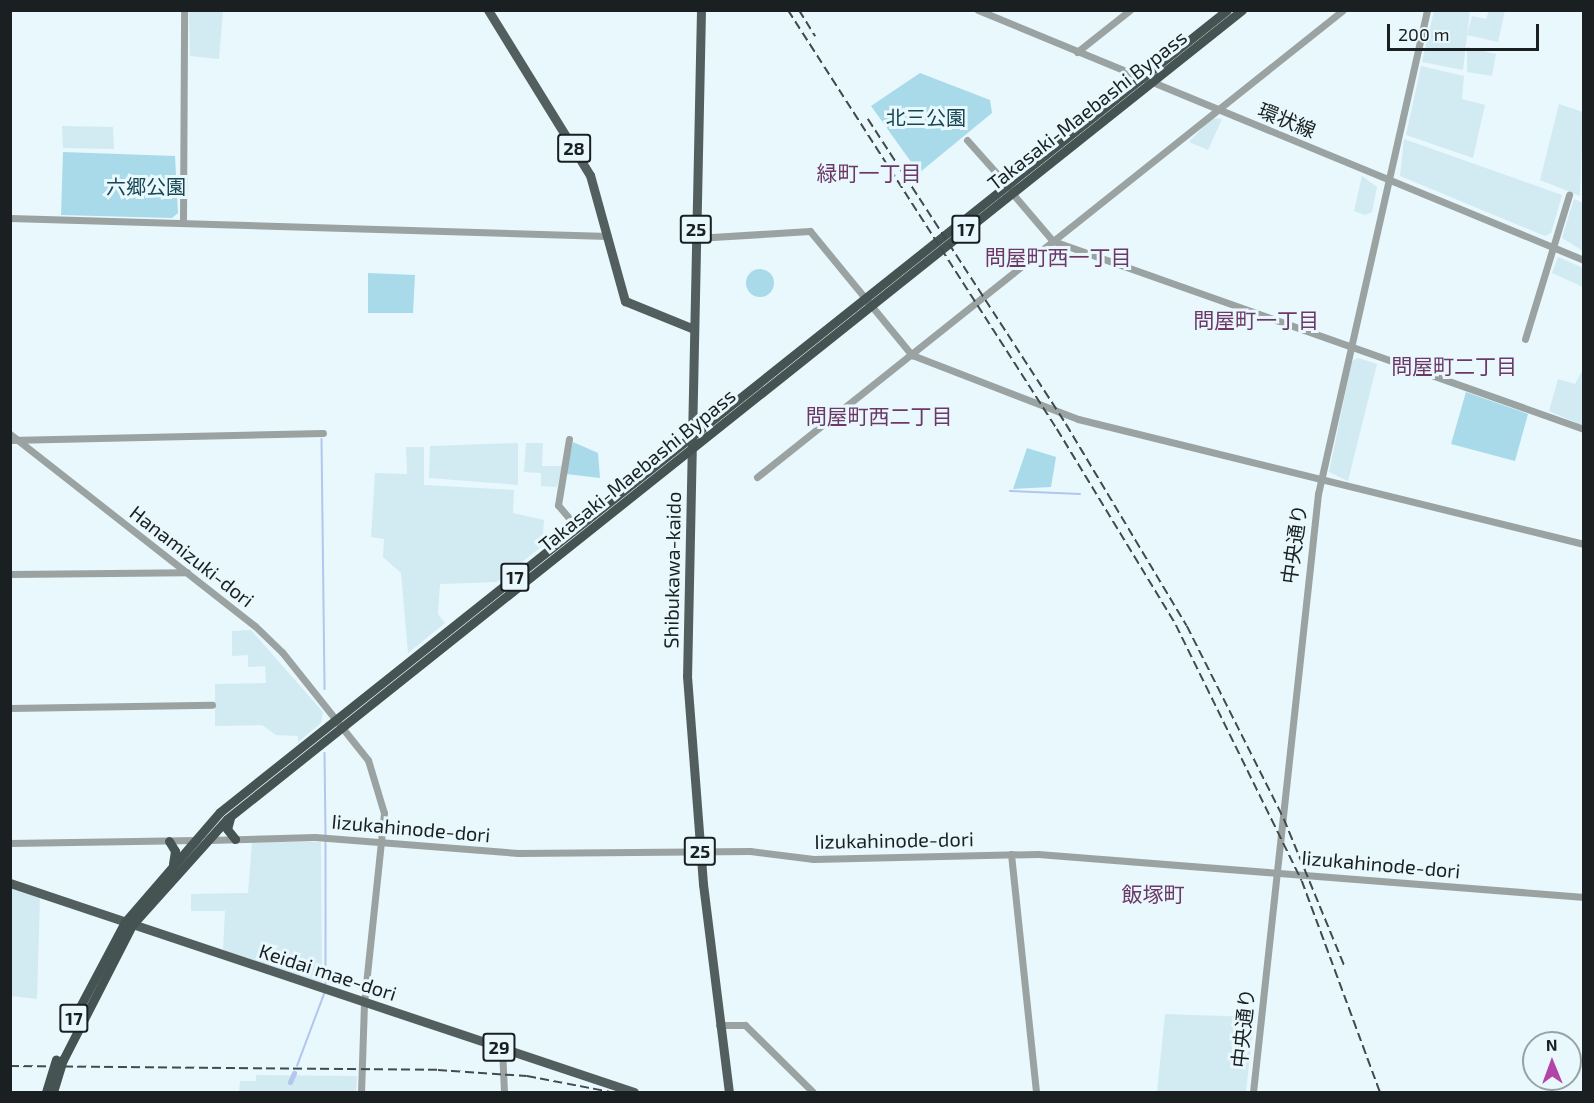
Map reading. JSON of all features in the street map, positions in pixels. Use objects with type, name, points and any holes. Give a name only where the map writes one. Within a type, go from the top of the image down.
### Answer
[{"type":"highway","name":"Takasaki-Maebashi Bypass","points":[[1010,190],[1142,78],[1227,10]]},
{"type":"highway","name":"Takasaki-Maebashi Bypass","points":[[46,1092],[128,923],[172,866],[200,840],[577,528],[1010,190],[1153,82],[1242,10]]},
{"type":"highway","name":"Takasaki-Maebashi Bypass","points":[[128,923],[240,795],[340,723],[693,448],[869,302]]},
{"type":"highway","points":[[231,816],[226,829],[235,839]]},
{"type":"highway","points":[[169,841],[175,851],[172,866]]},
{"type":"highway","name":"Takasaki-Maebashi Bypass","points":[[53,1092],[60,1060]]},
{"type":"main road","name":"28","points":[[488,10],[590,175],[625,301],[694,329]]},
{"type":"main road","name":"Shibukawa-kaido","points":[[701,10],[687,676],[700,852],[719,1025],[729,1092]]},
{"type":"main road","name":"Keidai mae-dori","points":[[10,884],[634,1092]]},
{"type":"street","points":[[183,223],[184,10]]},
{"type":"street","name":"環状線","points":[[978,10],[1584,260]]},
{"type":"street","points":[[1001,20],[1003,10]]},
{"type":"street","points":[[1077,52],[1130,10]]},
{"type":"street","points":[[757,477],[1343,10]]},
{"type":"street","name":"中央通り","points":[[1253,1092],[1275,873],[1320,482],[1348,347],[1426,10]]},
{"type":"street","points":[[967,140],[1053,241],[1584,429]]},
{"type":"street","points":[[1525,339],[1569,195]]},
{"type":"street","points":[[10,218],[608,236]]},
{"type":"street","points":[[696,238],[810,231],[912,355],[1125,434],[1584,544]]},
{"type":"street","points":[[14,440],[323,433]]},
{"type":"street","name":"Hanamizuki-dori","points":[[10,434],[14,440],[187,572],[282,652],[340,723],[379,785],[382,842],[364,1003],[361,1092]]},
{"type":"street","points":[[568,440],[558,505],[577,528]]},
{"type":"street","points":[[10,574],[187,572]]},
{"type":"street","points":[[10,708],[212,705]]},
{"type":"street","name":"Iizukahinode-dori","points":[[10,843],[235,839],[382,842],[518,853],[700,852],[813,859],[1011,854],[1584,897]]},
{"type":"street","points":[[1011,854],[1036,1092]]},
{"type":"street","points":[[719,1025],[745,1024],[813,1092]]},
{"type":"street","points":[[502,1048],[504,1092]]},
{"type":"shaded area","points":[[189,11],[223,11],[219,59],[190,56]]},
{"type":"shaded area","points":[[1434,11],[1470,11],[1463,70],[1422,62]]},
{"type":"shaded area","points":[[1489,11],[1505,11],[1498,42],[1467,35],[1472,16],[1486,19]]},
{"type":"shaded area","points":[[1467,47],[1496,54],[1492,76],[1467,72]]},
{"type":"shaded area","points":[[1421,66],[1464,76],[1462,99],[1485,105],[1473,158],[1406,135]]},
{"type":"shaded area","points":[[1559,104],[1583,112],[1580,196],[1540,180]]},
{"type":"shaded area","points":[[1212,118],[1222,119],[1208,150],[1189,142]]},
{"type":"shaded area","points":[[62,126],[113,127],[114,149],[63,148]]},
{"type":"shaded area","points":[[1404,139],[1562,195],[1551,233],[1545,236],[1400,176]]},
{"type":"shaded area","points":[[1362,176],[1377,187],[1372,212],[1365,215],[1354,211]]},
{"type":"shaded area","points":[[1574,199],[1583,203],[1583,251],[1562,238]]},
{"type":"shaded area","points":[[1558,257],[1583,268],[1583,287],[1552,273]]},
{"type":"shaded area","points":[[1358,358],[1377,364],[1348,481],[1329,472],[1352,361]]},
{"type":"shaded area","points":[[1583,369],[1583,426],[1549,411],[1558,379],[1575,384]]},
{"type":"shaded area","points":[[518,443],[518,485],[429,478],[430,446]]},
{"type":"shaded area","points":[[526,443],[543,443],[542,466],[562,466],[557,487],[541,486],[541,473],[524,472]]},
{"type":"shaded area","points":[[406,447],[424,447],[424,485],[514,490],[513,513],[544,520],[542,546],[497,582],[440,584],[438,614],[445,623],[408,653],[401,573],[383,557],[384,539],[371,537],[375,473],[407,474]]},
{"type":"shaded area","points":[[251,630],[323,712],[321,723],[298,742],[298,736],[276,735],[262,725],[215,726],[215,684],[266,683],[265,666],[248,667],[248,655],[232,656],[232,631]]},
{"type":"shaded area","points":[[252,842],[321,842],[322,984],[223,951],[225,911],[191,911],[191,894],[248,893]]},
{"type":"shaded area","points":[[11,887],[40,897],[37,999],[11,996]]},
{"type":"shaded area","points":[[1165,1014],[1254,1017],[1246,1092],[1157,1092]]},
{"type":"shaded area","points":[[256,1075],[357,1076],[356,1092],[239,1092],[240,1081],[256,1081]]},
{"type":"green space","name":"北三公園","points":[[920,73],[990,100],[992,113],[919,173],[871,106]]},
{"type":"green space","name":"六郷公園","points":[[63,152],[175,156],[178,213],[172,218],[61,215]]},
{"type":"green space","points":[[760,269],[770,273],[774,283],[770,293],[760,297],[750,293],[746,283],[750,273]]},
{"type":"green space","points":[[368,273],[415,275],[413,313],[368,313]]},
{"type":"green space","points":[[1466,392],[1528,414],[1515,461],[1451,444]]},
{"type":"green space","points":[[573,442],[598,453],[600,478],[566,474]]},
{"type":"green space","points":[[1027,448],[1056,457],[1051,487],[1013,489]]},
{"type":"waterway","points":[[322,439],[325,689]]},
{"type":"waterway","points":[[1010,491],[1080,494]]},
{"type":"waterway","points":[[325,753],[326,836]]},
{"type":"waterway","points":[[326,841],[326,983]]},
{"type":"waterway","points":[[297,1066],[324,994]]},
{"type":"waterway","points":[[290,1082],[294,1073]]},
{"type":"railway","points":[[788,10],[1057,429],[1176,625],[1302,881],[1380,1092]]},
{"type":"railway","points":[[799,10],[815,36]]},
{"type":"railway","points":[[868,119],[1066,424],[1187,626],[1284,819],[1345,967]]},
{"type":"railway","points":[[10,1066],[438,1070],[527,1076],[611,1092]]},
{"type":"district","name":"緑町一丁目","points":[[869,173]]},
{"type":"district","name":"問屋町西一丁目","points":[[1058,257]]},
{"type":"district","name":"問屋町一丁目","points":[[1256,320]]},
{"type":"district","name":"問屋町二丁目","points":[[1454,366]]},
{"type":"district","name":"問屋町西二丁目","points":[[879,416]]},
{"type":"district","name":"飯塚町","points":[[1153,894]]}]
